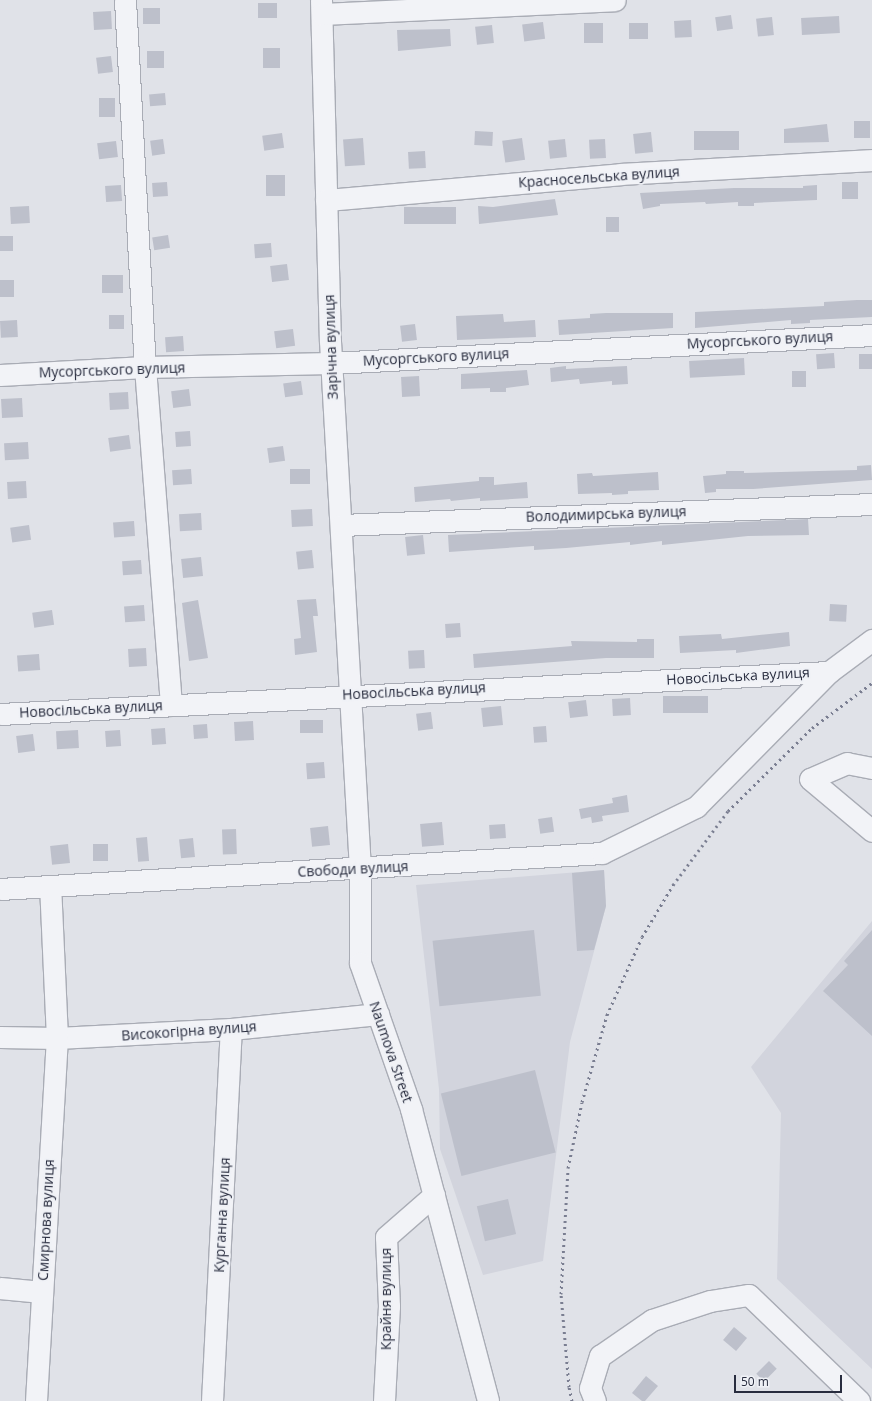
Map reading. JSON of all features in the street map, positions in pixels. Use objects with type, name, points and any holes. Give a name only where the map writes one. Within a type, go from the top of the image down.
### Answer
[{"type":"street","points":[[125,0],[145,368],[171,705]]},
{"type":"street","points":[[321,7],[615,0]]},
{"type":"street","name":"Зарічна вулиця","points":[[321,7],[331,363],[350,694]]},
{"type":"street","name":"Красносельська вулиця","points":[[326,200],[622,174],[872,160]]},
{"type":"street","name":"Мусоргського вулиця","points":[[0,375],[145,368],[331,363],[872,334]]},
{"type":"street","name":"Володимирська вулиця","points":[[341,525],[872,504]]},
{"type":"street","name":"Свободи вулиця","points":[[0,889],[360,869],[602,853],[696,807],[829,672],[872,640]]},
{"type":"street","name":"Новосільська вулиця","points":[[0,714],[350,694],[829,672]]},
{"type":"street","name":"Naumova Street","points":[[350,694],[360,869],[360,963],[411,1109],[488,1401]]},
{"type":"street","points":[[872,768],[848,763],[810,779],[872,831]]},
{"type":"street","name":"Смирнова вулиця","points":[[36,1401],[57,1038],[50,886]]},
{"type":"street","name":"Високогірна вулиця","points":[[0,1037],[57,1038],[232,1029],[378,1014]]},
{"type":"street","name":"Курганна вулиця","points":[[212,1401],[232,1029]]},
{"type":"street","name":"Крайня вулиця","points":[[384,1401],[389,1306],[386,1237],[434,1195]]},
{"type":"street","points":[[0,1288],[42,1292]]},
{"type":"street","points":[[595,1401],[590,1388],[600,1356],[652,1320],[710,1301],[749,1295],[859,1401]]},
{"type":"shaded area","points":[[604,870],[606,906],[570,1042],[543,1261],[483,1275],[440,1149],[439,1089],[416,885]]},
{"type":"shaded area","points":[[872,921],[872,1369],[777,1279],[781,1113],[751,1067]]},
{"type":"building","points":[[258,3],[277,3],[277,18],[258,18]]},
{"type":"building","points":[[143,8],[160,8],[160,24],[143,24]]},
{"type":"building","points":[[111,11],[112,29],[94,30],[93,12]]},
{"type":"building","points":[[731,15],[733,29],[717,31],[715,17]]},
{"type":"building","points":[[839,16],[840,33],[802,35],[801,18]]},
{"type":"building","points":[[772,17],[774,35],[758,37],[756,19]]},
{"type":"building","points":[[691,20],[692,37],[675,38],[674,21]]},
{"type":"building","points":[[543,22],[545,39],[524,41],[522,25]]},
{"type":"building","points":[[584,23],[603,23],[603,43],[584,43]]},
{"type":"building","points":[[629,23],[648,23],[648,39],[629,39]]},
{"type":"building","points":[[492,25],[494,43],[477,45],[475,27]]},
{"type":"building","points":[[450,29],[451,46],[398,51],[397,30]]},
{"type":"building","points":[[263,48],[280,48],[280,68],[263,68]]},
{"type":"building","points":[[147,51],[164,51],[164,68],[147,68]]},
{"type":"building","points":[[111,56],[113,72],[98,74],[96,58]]},
{"type":"building","points":[[165,93],[166,105],[150,106],[149,94]]},
{"type":"building","points":[[99,98],[115,98],[115,117],[99,117]]},
{"type":"building","points":[[854,121],[870,121],[870,138],[854,138]]},
{"type":"building","points":[[827,124],[829,142],[784,143],[784,129]]},
{"type":"building","points":[[475,131],[493,132],[492,146],[474,145]]},
{"type":"building","points":[[694,131],[739,131],[739,150],[694,150]]},
{"type":"building","points":[[651,132],[653,152],[635,154],[633,134]]},
{"type":"building","points":[[282,133],[284,148],[264,151],[262,136]]},
{"type":"building","points":[[363,138],[365,165],[345,166],[343,139]]},
{"type":"building","points":[[522,138],[525,160],[505,163],[502,141]]},
{"type":"building","points":[[163,139],[165,154],[152,156],[150,141]]},
{"type":"building","points":[[565,139],[567,157],[550,159],[548,141]]},
{"type":"building","points":[[605,139],[606,158],[590,159],[589,140]]},
{"type":"building","points":[[116,141],[118,157],[99,159],[97,143]]},
{"type":"building","points":[[425,151],[426,168],[409,169],[408,152]]},
{"type":"building","points":[[266,175],[285,175],[285,196],[266,196]]},
{"type":"building","points":[[167,182],[168,196],[153,197],[152,183]]},
{"type":"building","points":[[842,182],[858,182],[858,199],[842,199]]},
{"type":"building","points":[[121,185],[122,201],[106,202],[105,186]]},
{"type":"building","points":[[817,185],[817,200],[754,203],[754,206],[738,206],[738,202],[706,204],[705,202],[660,204],[660,206],[643,209],[640,193],[734,188],[803,188],[803,186]]},
{"type":"building","points":[[555,199],[558,215],[479,224],[478,206],[493,207]]},
{"type":"building","points":[[29,206],[30,223],[11,224],[10,207]]},
{"type":"building","points":[[404,207],[456,207],[456,224],[404,224]]},
{"type":"building","points":[[606,217],[619,217],[619,232],[606,232]]},
{"type":"building","points":[[168,235],[170,248],[154,250],[152,238]]},
{"type":"building","points":[[0,236],[13,236],[13,251],[0,251]]},
{"type":"building","points":[[271,243],[272,257],[255,258],[254,244]]},
{"type":"building","points":[[287,264],[289,280],[272,282],[270,266]]},
{"type":"building","points":[[102,275],[123,275],[123,293],[102,293]]},
{"type":"building","points":[[0,280],[14,280],[14,297],[0,297]]},
{"type":"building","points":[[872,300],[872,317],[810,320],[810,323],[791,324],[791,320],[695,328],[695,312],[824,306],[824,302]]},
{"type":"building","points":[[673,313],[673,328],[559,335],[558,320],[590,318],[590,314]]},
{"type":"building","points":[[503,314],[504,322],[535,320],[536,337],[457,340],[456,316]]},
{"type":"building","points":[[109,315],[124,315],[124,329],[109,329]]},
{"type":"building","points":[[17,320],[18,337],[1,338],[0,321]]},
{"type":"building","points":[[415,324],[417,340],[402,342],[400,326]]},
{"type":"building","points":[[293,329],[295,346],[276,348],[274,331]]},
{"type":"building","points":[[183,336],[184,351],[166,352],[165,337]]},
{"type":"building","points":[[834,353],[835,368],[817,369],[816,354]]},
{"type":"building","points":[[859,354],[872,354],[872,369],[859,369]]},
{"type":"building","points":[[744,358],[745,375],[690,378],[689,361]]},
{"type":"building","points":[[566,366],[566,369],[627,366],[628,384],[612,385],[612,381],[580,384],[579,379],[551,382],[550,368]]},
{"type":"building","points":[[527,370],[529,385],[506,388],[506,392],[490,392],[490,388],[461,389],[461,374]]},
{"type":"building","points":[[792,371],[806,371],[806,387],[792,387]]},
{"type":"building","points":[[419,376],[420,396],[402,397],[401,377]]},
{"type":"building","points":[[301,381],[303,395],[285,397],[283,384]]},
{"type":"building","points":[[189,389],[191,406],[173,408],[171,391]]},
{"type":"building","points":[[128,392],[129,409],[110,410],[109,393]]},
{"type":"building","points":[[22,398],[23,417],[2,418],[1,399]]},
{"type":"building","points":[[190,431],[191,446],[176,447],[175,432]]},
{"type":"building","points":[[129,435],[131,449],[110,452],[108,438]]},
{"type":"building","points":[[28,442],[29,459],[5,460],[4,443]]},
{"type":"building","points":[[283,446],[285,461],[269,463],[267,448]]},
{"type":"building","points":[[871,465],[872,480],[753,489],[716,489],[716,492],[705,493],[703,476],[726,474],[726,471],[744,471],[744,473],[857,470],[857,466]]},
{"type":"building","points":[[191,469],[192,484],[173,485],[172,470]]},
{"type":"building","points":[[290,469],[310,469],[310,484],[290,484]]},
{"type":"building","points":[[658,472],[659,490],[628,491],[628,494],[612,495],[612,493],[578,494],[577,474],[592,473],[593,476]]},
{"type":"building","points":[[479,477],[494,477],[494,485],[527,482],[528,498],[480,501],[480,498],[451,501],[450,499],[415,502],[414,487],[479,481]]},
{"type":"building","points":[[26,481],[27,498],[8,499],[7,482]]},
{"type":"building","points":[[312,509],[313,526],[292,527],[291,510]]},
{"type":"building","points":[[201,513],[202,530],[180,531],[179,514]]},
{"type":"building","points":[[808,519],[809,535],[748,536],[662,545],[662,541],[630,545],[630,542],[534,550],[534,546],[449,552],[448,535]]},
{"type":"building","points":[[134,521],[135,536],[114,537],[113,522]]},
{"type":"building","points":[[29,525],[31,540],[12,542],[10,528]]},
{"type":"building","points":[[423,535],[425,554],[407,556],[405,537]]},
{"type":"building","points":[[312,550],[314,568],[298,570],[296,552]]},
{"type":"building","points":[[201,557],[203,576],[183,578],[181,559]]},
{"type":"building","points":[[141,560],[142,574],[123,575],[122,561]]},
{"type":"building","points":[[316,599],[318,616],[313,616],[317,652],[295,655],[294,639],[301,638],[297,600]]},
{"type":"building","points":[[198,600],[208,658],[189,661],[182,603]]},
{"type":"building","points":[[830,604],[847,605],[846,622],[829,621]]},
{"type":"building","points":[[144,605],[145,621],[125,622],[124,606]]},
{"type":"building","points":[[52,610],[54,625],[34,628],[32,613]]},
{"type":"building","points":[[460,623],[461,637],[446,638],[445,624]]},
{"type":"building","points":[[789,632],[790,646],[736,653],[736,650],[680,653],[679,636],[721,634],[722,639]]},
{"type":"building","points":[[637,639],[654,639],[654,658],[606,658],[474,668],[473,654],[572,646],[571,641],[637,642]]},
{"type":"building","points":[[146,648],[147,666],[129,667],[128,649]]},
{"type":"building","points":[[424,650],[425,668],[409,669],[408,651]]},
{"type":"building","points":[[39,654],[40,670],[18,671],[17,656]]},
{"type":"building","points":[[663,696],[708,696],[708,713],[663,713]]},
{"type":"building","points":[[630,698],[631,715],[613,716],[612,699]]},
{"type":"building","points":[[586,700],[588,716],[570,718],[568,702]]},
{"type":"building","points":[[501,706],[503,725],[483,727],[481,708]]},
{"type":"building","points":[[431,712],[433,729],[418,731],[416,714]]},
{"type":"building","points":[[300,720],[323,720],[323,733],[300,733]]},
{"type":"building","points":[[253,721],[254,740],[235,741],[234,722]]},
{"type":"building","points":[[207,724],[208,738],[194,739],[193,725]]},
{"type":"building","points":[[546,726],[547,742],[534,743],[533,727]]},
{"type":"building","points":[[165,728],[166,744],[152,745],[151,729]]},
{"type":"building","points":[[78,730],[79,748],[57,749],[56,731]]},
{"type":"building","points":[[120,730],[121,746],[106,747],[105,731]]},
{"type":"building","points":[[33,734],[35,751],[18,753],[16,736]]},
{"type":"building","points":[[324,762],[325,778],[307,779],[306,763]]},
{"type":"building","points":[[627,795],[629,812],[602,816],[603,821],[592,823],[591,817],[581,819],[579,809],[613,803],[612,798]]},
{"type":"building","points":[[552,817],[554,832],[540,834],[538,819]]},
{"type":"building","points":[[442,822],[444,845],[422,847],[420,824]]},
{"type":"building","points":[[505,824],[506,838],[490,839],[489,825]]},
{"type":"building","points":[[328,826],[330,845],[312,847],[310,828]]},
{"type":"building","points":[[222,829],[236,829],[237,854],[223,854]]},
{"type":"building","points":[[147,837],[149,861],[138,862],[136,838]]},
{"type":"building","points":[[193,838],[195,857],[181,858],[179,839]]},
{"type":"building","points":[[68,844],[70,863],[52,865],[50,846]]},
{"type":"building","points":[[93,844],[108,844],[108,861],[93,861]]},
{"type":"building","points":[[604,870],[606,906],[594,950],[577,951],[572,873]]},
{"type":"building","points":[[534,930],[541,996],[439,1006],[433,941]]},
{"type":"building","points":[[872,930],[872,1036],[823,991],[848,965],[844,961]]},
{"type":"building","points":[[535,1070],[556,1152],[461,1176],[441,1093]]},
{"type":"building","points":[[508,1199],[516,1234],[485,1241],[477,1206]]},
{"type":"building","points":[[734,1327],[747,1338],[736,1351],[723,1340]]},
{"type":"building","points":[[769,1361],[777,1369],[764,1382],[756,1374]]},
{"type":"building","points":[[646,1376],[658,1386],[645,1401],[642,1401],[632,1393]]},
{"type":"railway","points":[[572,1401],[569,1387],[561,1294],[568,1168],[582,1102],[607,1015],[642,937],[673,885],[728,811],[812,728],[872,683]]}]
